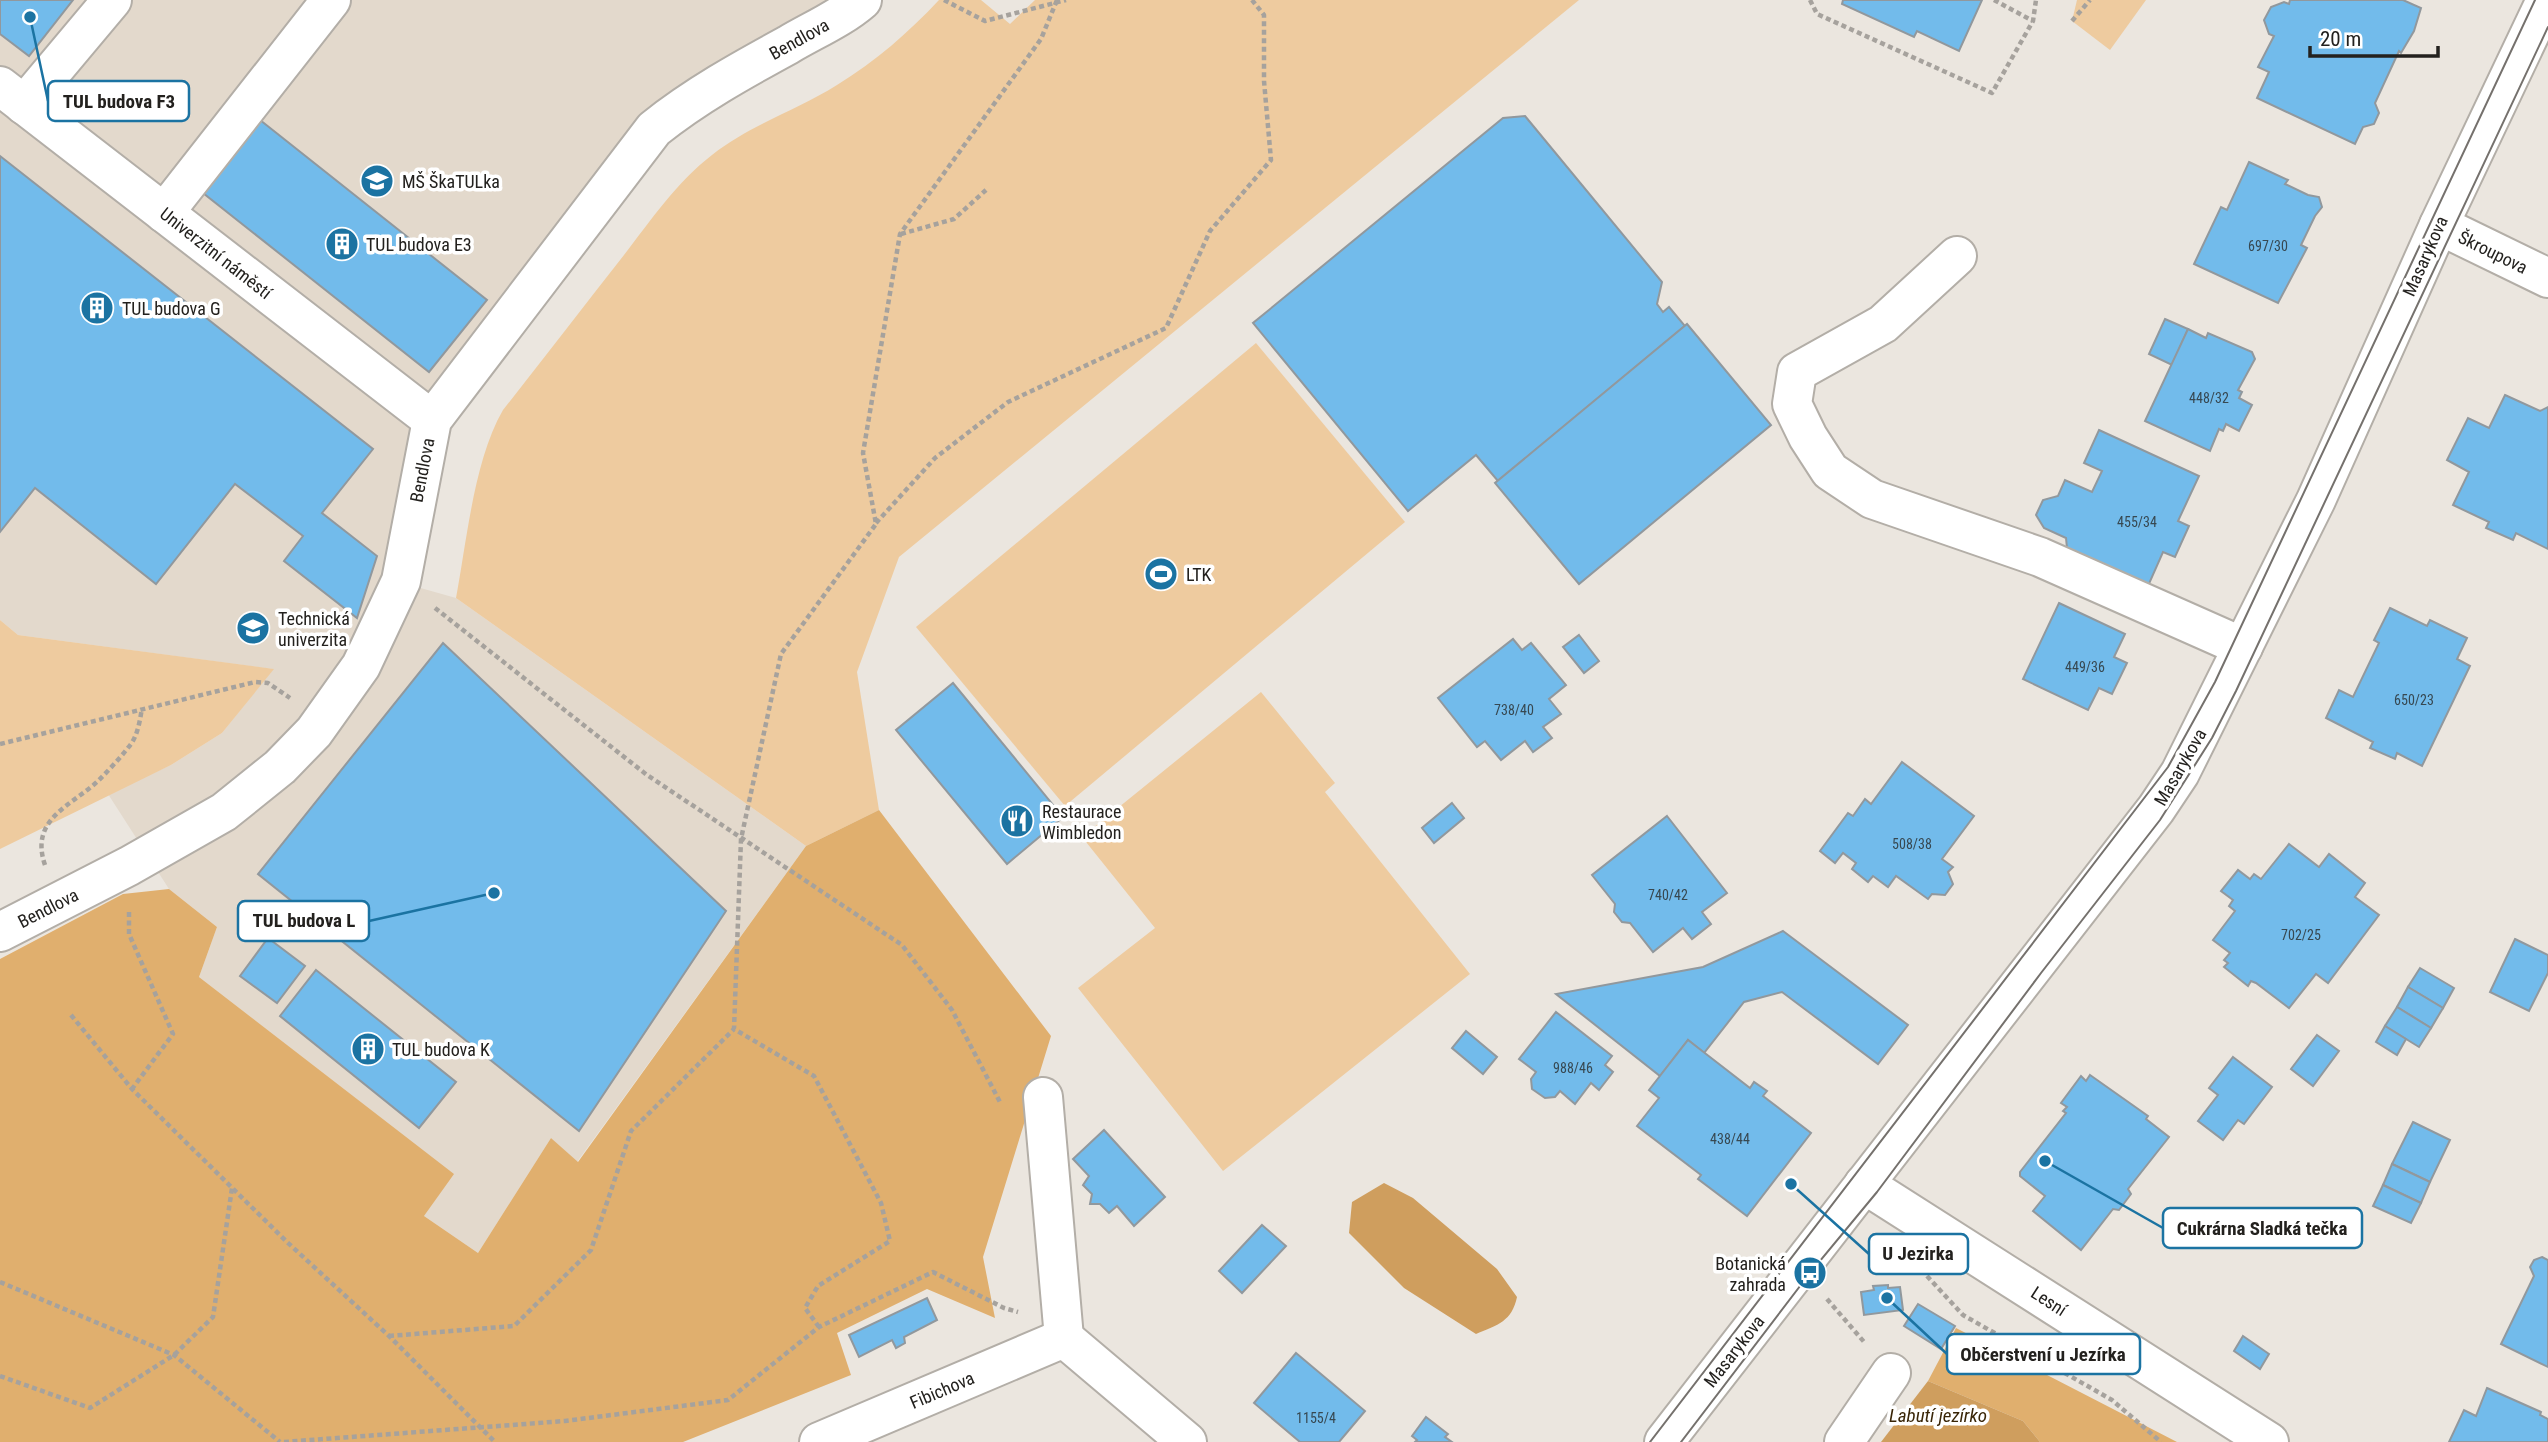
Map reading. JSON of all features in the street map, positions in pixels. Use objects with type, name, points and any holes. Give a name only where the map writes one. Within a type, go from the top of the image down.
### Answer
[{"type":"street","points":[[12,95],[112,0]]},
{"type":"street","points":[[164,213],[331,0]]},
{"type":"street","name":"Bendlova","points":[[0,932],[129,866],[224,812],[280,766],[322,721],[361,666],[401,581],[432,420],[654,129],[680,108],[789,44],[845,15],[862,0]]},
{"type":"street","name":"Masarykova","points":[[1664,1442],[2156,809],[2180,773],[2316,500],[2439,225],[2546,0]]},
{"type":"street","name":"Univerzitní náměstí","points":[[12,95],[432,420]]},
{"type":"street","name":"Škroupova","points":[[2439,225],[2548,278]]},
{"type":"street","points":[[1957,256],[1883,324],[1797,372],[1792,404],[1808,437],[1830,471],[1872,499],[2040,557],[2243,647]]},
{"type":"street","points":[[1043,1097],[1064,1338],[1187,1442]]},
{"type":"street","name":"Lesní","points":[[1864,1184],[2269,1442]]},
{"type":"street","name":"Fibichova","points":[[819,1442],[1064,1338]]},
{"type":"street","points":[[1843,1442],[1891,1373]]},
{"type":"path","points":[[944,0],[985,21],[1066,0]]},
{"type":"path","points":[[389,1336],[514,1326],[592,1250],[631,1131],[734,1029],[741,839],[781,654],[876,524],[935,458],[1008,402],[1166,328],[1210,231],[1271,160],[1264,81],[1264,15],[1252,0]]},
{"type":"path","points":[[1810,0],[1817,14],[1992,93],[2033,22],[2036,0]]},
{"type":"path","points":[[1994,0],[2033,22]]},
{"type":"path","points":[[2072,21],[2090,0]]},
{"type":"path","points":[[876,524],[863,453],[900,234],[1041,38],[1056,2]]},
{"type":"path","points":[[900,234],[954,219],[986,190]]},
{"type":"path","points":[[401,581],[648,775],[902,945],[952,1010],[1002,1106]]},
{"type":"path","points":[[0,744],[255,682],[268,682],[322,721]]},
{"type":"path","points":[[58,902],[43,858],[41,843],[44,831],[53,816],[72,798],[96,782],[132,742],[142,708]]},
{"type":"path","points":[[129,934],[173,1034],[132,1089]]},
{"type":"path","points":[[71,1016],[132,1089],[495,1442]]},
{"type":"path","points":[[734,1029],[814,1076],[881,1203],[890,1241],[818,1286],[805,1308],[819,1327]]},
{"type":"path","points":[[0,1376],[90,1408],[174,1355],[213,1317],[232,1187]]},
{"type":"path","points":[[1919,1267],[1963,1315],[2112,1400],[2161,1442]]},
{"type":"path","points":[[0,1282],[174,1355],[282,1442],[565,1421],[728,1400],[819,1327],[933,1272],[1004,1308]]},
{"type":"path","points":[[1824,1296],[1891,1373]]},
{"type":"shaded area","name":"Technická univerzita","points":[[0,0],[831,0],[643,114],[422,399],[417,587],[456,598],[806,846],[577,1162],[551,1138],[478,1253],[424,1216],[453,1174],[199,977],[217,927],[169,889],[108,794],[171,765],[222,733],[273,669],[18,635],[0,620]]},
{"type":"shaded area","points":[[939,0],[981,0],[1010,24],[1035,0],[1579,0],[899,557],[857,672],[879,810],[806,846],[456,598],[478,476],[493,430],[503,410],[665,202],[687,177],[712,155],[742,135],[851,76],[891,46]]},
{"type":"shaded area","points":[[2077,0],[2146,0],[2110,50],[2072,21]]},
{"type":"shaded area","name":"LTK","points":[[1256,343],[1405,522],[1065,806],[916,627]]},
{"type":"shaded area","points":[[0,620],[18,635],[274,669],[222,733],[171,765],[0,849]]},
{"type":"shaded area","points":[[1261,692],[1335,783],[1325,792],[1470,974],[1223,1171],[1078,988],[1155,928],[1082,837]]},
{"type":"shaded area","points":[[879,810],[1051,1036],[983,1257],[995,1318],[927,1289],[837,1333],[851,1375],[683,1442],[0,1442],[0,959],[123,894],[169,889],[217,927],[199,977],[454,1174],[424,1216],[478,1253],[551,1138],[578,1162],[806,846]]},
{"type":"shaded area","points":[[1956,1328],[2177,1442],[2040,1442],[2023,1421],[1928,1381]]},
{"type":"water","points":[[1384,1183],[1413,1198],[1497,1269],[1517,1297],[1508,1317],[1476,1334],[1404,1288],[1349,1233],[1352,1202]]},
{"type":"water","name":"Labutí jezírko","points":[[1928,1381],[2023,1421],[2040,1442],[1881,1442]]},
{"type":"building","points":[[0,0],[73,0],[29,56],[0,34]]},
{"type":"building","points":[[1843,0],[1982,0],[1959,51],[1917,31],[1914,37],[1842,4]]},
{"type":"building","points":[[2290,0],[2403,0],[2421,8],[2414,31],[2401,53],[2399,51],[2375,103],[2379,113],[2374,124],[2363,127],[2355,144],[2257,98],[2269,72],[2258,67],[2274,36],[2269,34],[2264,20],[2271,7],[2284,2],[2289,4]]},
{"type":"building","name":"TUL budova E3","points":[[255,116],[487,300],[429,372],[198,189]]},
{"type":"building","points":[[1525,116],[1662,282],[1657,304],[1663,312],[1669,307],[1685,326],[1498,481],[1476,455],[1408,511],[1253,323],[1503,118]]},
{"type":"building","name":"TUL budova G","points":[[0,156],[373,449],[322,513],[377,556],[357,618],[284,561],[303,536],[235,484],[156,584],[35,488],[0,532]]},
{"type":"building","points":[[2249,162],[2288,180],[2285,184],[2319,197],[2322,207],[2301,245],[2307,248],[2278,303],[2194,264],[2221,207],[2227,210]]},
{"type":"building","points":[[2165,319],[2188,329],[2172,365],[2149,354]]},
{"type":"building","points":[[1687,324],[1771,425],[1579,584],[1495,483]]},
{"type":"building","points":[[2188,329],[2206,338],[2208,333],[2252,352],[2255,359],[2238,390],[2242,392],[2239,398],[2252,405],[2239,431],[2226,424],[2223,431],[2219,429],[2210,451],[2145,421]]},
{"type":"building","points":[[2505,395],[2540,411],[2548,407],[2548,549],[2516,533],[2513,540],[2486,528],[2489,522],[2453,505],[2469,472],[2447,460],[2468,418],[2489,428]]},
{"type":"building","points":[[2099,430],[2199,476],[2178,521],[2189,526],[2175,557],[2163,552],[2148,586],[2067,548],[2066,538],[2044,528],[2036,515],[2043,500],[2058,496],[2065,480],[2092,492],[2102,471],[2084,463]]},
{"type":"building","points":[[2059,603],[2125,634],[2114,657],[2127,663],[2112,694],[2099,688],[2088,710],[2023,679]]},
{"type":"building","points":[[2390,608],[2427,626],[2430,620],[2467,638],[2457,659],[2470,666],[2422,766],[2397,753],[2395,759],[2370,748],[2373,742],[2326,718],[2339,690],[2353,697],[2379,643],[2374,640]]},
{"type":"building","points":[[1579,635],[1599,661],[1584,673],[1563,647]]},
{"type":"building","points":[[1513,639],[1522,650],[1531,643],[1566,685],[1549,699],[1561,714],[1543,727],[1552,738],[1533,752],[1525,741],[1501,760],[1485,741],[1477,747],[1438,698]]},
{"type":"building","points":[[443,643],[726,911],[579,1131],[258,874]]},
{"type":"building","points":[[953,683],[1063,817],[1007,864],[896,730]]},
{"type":"building","points":[[1902,762],[1974,816],[1942,859],[1953,867],[1948,872],[1953,884],[1945,895],[1932,894],[1928,899],[1896,876],[1888,887],[1873,876],[1868,882],[1852,869],[1856,863],[1843,853],[1835,863],[1820,851],[1848,813],[1853,816],[1865,799],[1871,804]]},
{"type":"building","points":[[1452,803],[1464,818],[1434,843],[1422,828]]},
{"type":"building","points":[[1667,816],[1727,893],[1702,912],[1711,924],[1692,939],[1683,928],[1653,952],[1630,923],[1622,922],[1614,912],[1615,904],[1592,875]]},
{"type":"building","points":[[2289,844],[2319,867],[2329,854],[2365,883],[2355,897],[2379,915],[2328,983],[2316,974],[2289,1008],[2256,983],[2251,981],[2248,986],[2224,967],[2228,963],[2224,960],[2230,953],[2213,940],[2235,911],[2229,906],[2233,900],[2221,891],[2238,870],[2250,879],[2254,874],[2261,879]]},
{"type":"building","points":[[1783,931],[1908,1025],[1878,1064],[1782,992],[1744,1002],[1704,1053],[1688,1040],[1660,1076],[1556,994],[1703,967]]},
{"type":"building","points":[[268,938],[305,966],[277,1003],[240,976]]},
{"type":"building","points":[[2515,939],[2548,955],[2548,973],[2529,1011],[2490,992]]},
{"type":"building","points":[[2420,968],[2454,988],[2443,1008],[2408,987]]},
{"type":"building","name":"TUL budova K","points":[[316,970],[456,1082],[419,1128],[280,1016]]},
{"type":"building","points":[[2408,987],[2443,1008],[2431,1028],[2397,1007]]},
{"type":"building","points":[[2397,1007],[2431,1028],[2419,1047],[2385,1026]]},
{"type":"building","points":[[1556,1012],[1612,1056],[1605,1065],[1613,1072],[1599,1090],[1591,1083],[1575,1104],[1560,1091],[1555,1097],[1545,1098],[1532,1089],[1531,1079],[1536,1072],[1519,1059]]},
{"type":"building","points":[[2385,1026],[2406,1039],[2397,1055],[2376,1042]]},
{"type":"building","points":[[1466,1031],[1497,1057],[1483,1074],[1452,1048]]},
{"type":"building","points":[[2317,1035],[2339,1051],[2313,1086],[2291,1069]]},
{"type":"building","points":[[1688,1040],[1750,1088],[1754,1082],[1767,1091],[1763,1096],[1811,1133],[1747,1216],[1698,1179],[1701,1175],[1637,1126],[1659,1098],[1649,1090]]},
{"type":"building","points":[[2233,1057],[2272,1087],[2244,1124],[2238,1120],[2223,1140],[2198,1121],[2218,1095],[2209,1088]]},
{"type":"building","points":[[2090,1075],[2148,1116],[2146,1119],[2169,1137],[2128,1189],[2131,1194],[2119,1210],[2113,1209],[2081,1250],[2033,1211],[2045,1196],[2020,1176],[2020,1172],[2066,1113],[2063,1111],[2067,1107],[2061,1103],[2081,1076],[2086,1081]]},
{"type":"building","points":[[2413,1122],[2450,1140],[2430,1182],[2392,1164]]},
{"type":"building","points":[[1104,1130],[1165,1197],[1134,1226],[1117,1206],[1109,1213],[1100,1204],[1090,1204],[1092,1194],[1083,1185],[1089,1176],[1073,1159]]},
{"type":"building","points":[[2392,1164],[2430,1182],[2421,1203],[2383,1185]]},
{"type":"building","points":[[2383,1185],[2421,1203],[2411,1223],[2373,1206]]},
{"type":"building","points":[[1262,1225],[1286,1246],[1242,1293],[1219,1271]]},
{"type":"building","points":[[2542,1257],[2548,1260],[2548,1367],[2501,1344],[2534,1276],[2530,1267],[2534,1260]]},
{"type":"building","points":[[1888,1285],[1888,1288],[1900,1287],[1903,1310],[1864,1315],[1861,1292],[1874,1290],[1873,1286]]},
{"type":"building","points":[[927,1298],[937,1320],[904,1337],[905,1343],[896,1348],[892,1340],[859,1357],[849,1335]]},
{"type":"building","points":[[1918,1304],[1955,1326],[1941,1349],[1904,1326]]},
{"type":"building","points":[[2243,1336],[2269,1354],[2260,1369],[2234,1351]]},
{"type":"building","points":[[1296,1353],[1365,1411],[1339,1442],[1300,1442],[1254,1403]]},
{"type":"building","points":[[2487,1388],[2541,1412],[2540,1415],[2548,1419],[2548,1442],[2449,1442],[2464,1410],[2476,1416]]},
{"type":"building","points":[[1426,1417],[1448,1434],[1445,1437],[1452,1442],[1415,1442],[1417,1440],[1412,1436]]},
{"type":"tram line","points":[[1650,1442],[2168,767],[2215,682],[2535,0]]},
{"type":"tram line","points":[[1681,1442],[1810,1273],[1877,1192],[2160,820],[2212,738],[2548,27]]},
{"type":"place","name":"TUL budova F3","points":[[30,17]]},
{"type":"place","name":"MŠ ŠkaTULka","points":[[377,181]]},
{"type":"place","name":"TUL budova E3","points":[[342,244]]},
{"type":"place","name":"TUL budova G","points":[[97,308]]},
{"type":"place","name":"LTK","points":[[1161,574]]},
{"type":"place","name":"Technická univerzita","points":[[253,628]]},
{"type":"place","name":"Restaurace Wimbledon","points":[[1017,821]]},
{"type":"place","name":"TUL budova L","points":[[494,893]]},
{"type":"place","name":"TUL budova K","points":[[368,1049]]},
{"type":"place","name":"Cukrárna Sladká tečka","points":[[2045,1161]]},
{"type":"place","name":"U Jezirka","points":[[1791,1184]]},
{"type":"place","name":"Botanická zahrada","points":[[1810,1273]]},
{"type":"place","name":"Občerstvení u Jezírka","points":[[1887,1298]]}]
